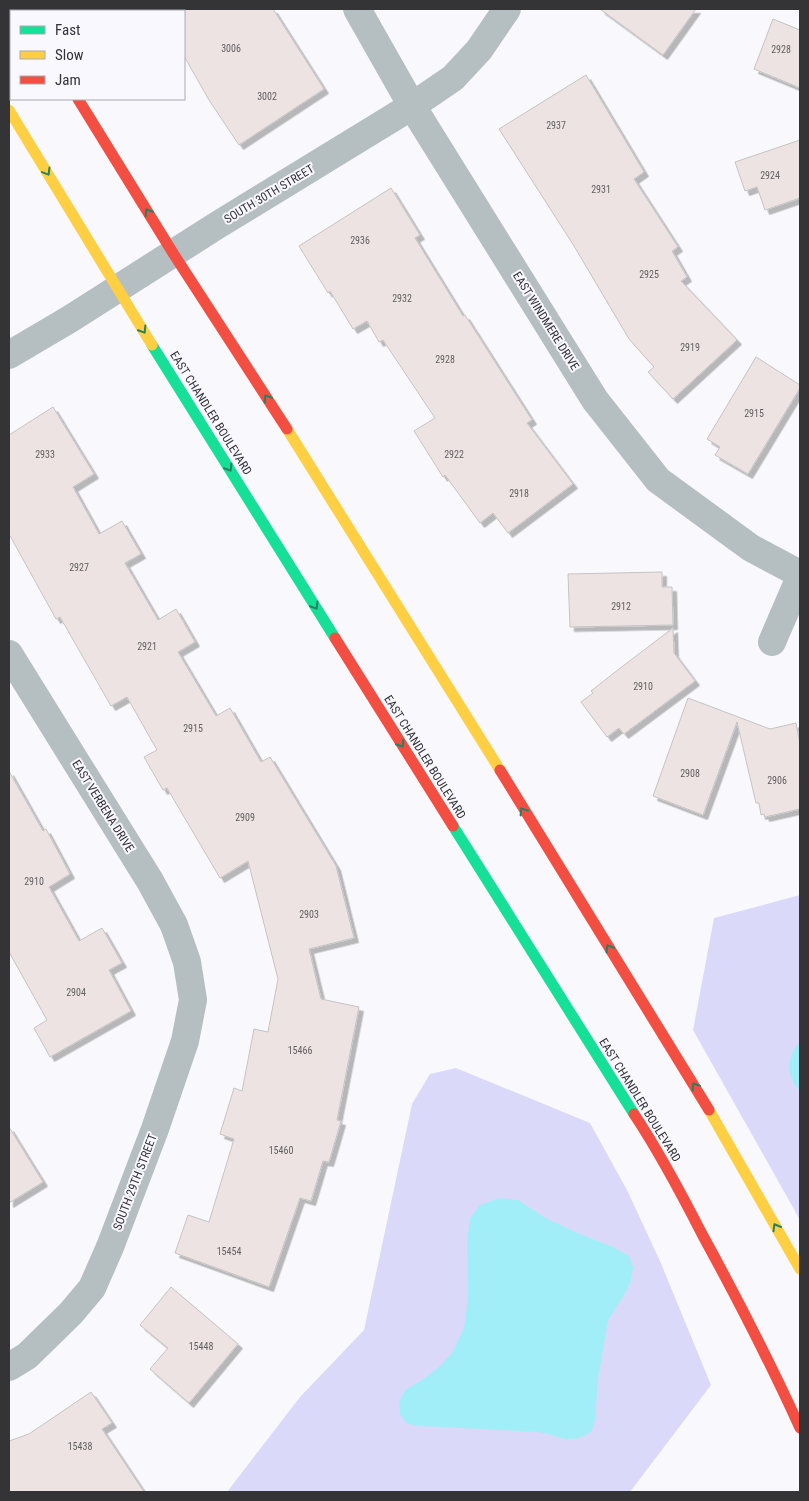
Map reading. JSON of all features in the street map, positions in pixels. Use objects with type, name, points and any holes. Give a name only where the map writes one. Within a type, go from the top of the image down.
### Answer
[{"type":"main road","points":[[79,100],[173,253],[294,438],[515,798],[675,1053],[800,1269]]},
{"type":"main road","name":"EAST CHANDLER BOULEVARD","points":[[9,110],[117,289],[515,926],[654,1144],[742,1307],[800,1428]]},
{"type":"street","name":"EAST WINDMERE DRIVE","points":[[358,9],[412,106],[595,400],[658,480],[751,548],[800,575],[772,642]]},
{"type":"street","name":"SOUTH 30TH STREET","points":[[9,355],[412,106],[453,78],[479,50],[507,9]]},
{"type":"street","name":"EAST VERBENA DRIVE","points":[[9,654],[150,881],[174,925],[187,962]]},
{"type":"street","name":"SOUTH 29TH STREET","points":[[9,1367],[27,1356],[71,1313],[92,1288],[100,1271],[155,1130],[185,1041],[193,1000],[187,962]]},
{"type":"shaded area","points":[[800,895],[800,1220],[693,1030],[714,918]]},
{"type":"shaded area","points":[[800,1042],[800,1091],[792,1080],[789,1066],[792,1053]]},
{"type":"shaded area","points":[[456,1068],[590,1123],[627,1190],[660,1261],[711,1385],[630,1492],[227,1492],[300,1397],[364,1330],[412,1104],[430,1074]]},
{"type":"shaded area","points":[[499,1198],[518,1200],[547,1219],[613,1247],[629,1256],[633,1267],[631,1280],[626,1292],[608,1320],[598,1379],[595,1420],[591,1432],[583,1436],[565,1439],[538,1432],[417,1426],[406,1423],[400,1414],[399,1402],[405,1390],[439,1367],[452,1353],[464,1328],[468,1297],[467,1241],[470,1218],[480,1205]]},
{"type":"building","points":[[273,9],[324,89],[239,145],[209,100],[185,58],[184,10]]},
{"type":"building","points":[[600,9],[696,9],[663,55]]},
{"type":"building","points":[[773,19],[800,30],[800,88],[754,69]]},
{"type":"building","points":[[586,75],[644,172],[634,179],[678,247],[672,251],[687,277],[681,281],[737,340],[673,399],[648,372],[654,367],[629,339],[574,246],[499,129]]},
{"type":"building","points":[[800,140],[800,198],[765,210],[757,187],[745,191],[735,162]]},
{"type":"building","points":[[391,188],[420,235],[415,238],[463,316],[465,315],[532,420],[527,423],[573,484],[508,533],[493,513],[480,523],[445,475],[443,477],[414,431],[435,418],[383,340],[379,342],[367,321],[353,329],[299,246]]},
{"type":"building","points":[[756,357],[800,385],[800,388],[748,474],[715,455],[720,447],[707,439]]},
{"type":"building","points":[[53,407],[94,474],[73,487],[99,534],[122,521],[141,554],[125,563],[158,620],[176,609],[195,642],[178,652],[216,716],[230,708],[261,762],[270,757],[336,866],[354,938],[309,949],[321,999],[359,1007],[337,1120],[341,1121],[329,1162],[323,1161],[311,1201],[300,1198],[269,1287],[175,1253],[188,1215],[209,1222],[234,1139],[220,1134],[234,1088],[242,1091],[254,1029],[268,1032],[278,979],[248,861],[220,878],[167,788],[163,790],[144,757],[157,750],[127,697],[111,706],[60,617],[56,619],[9,534],[9,435]]},
{"type":"building","points":[[662,572],[662,587],[672,587],[673,625],[570,627],[568,574]]},
{"type":"building","points":[[673,628],[674,653],[695,681],[624,734],[619,728],[607,737],[581,702],[593,693],[591,691]]},
{"type":"building","points":[[688,698],[770,729],[796,723],[800,744],[800,809],[765,817],[764,814],[761,815],[759,803],[756,803],[737,722],[703,815],[653,796]]},
{"type":"building","points":[[9,771],[43,831],[46,829],[70,874],[49,887],[79,941],[102,928],[122,963],[109,970],[131,1011],[50,1057],[34,1028],[47,1020],[9,952]]},
{"type":"building","points":[[9,1127],[43,1182],[9,1203]]},
{"type":"building","points":[[171,1287],[238,1344],[189,1403],[150,1369],[168,1348],[140,1325]]},
{"type":"building","points":[[91,1392],[112,1423],[102,1429],[144,1492],[9,1492],[9,1441],[29,1434]]},
{"type":"traffic: fast","points":[[152,345],[335,638]]},
{"type":"traffic: fast","points":[[453,826],[634,1114]]},
{"type":"traffic: slow","points":[[9,110],[152,345]]},
{"type":"traffic: slow","points":[[287,429],[500,770]]},
{"type":"traffic: slow","points":[[709,1110],[800,1269]]},
{"type":"traffic: jam","points":[[79,100],[173,253],[287,429]]},
{"type":"traffic: jam","points":[[335,638],[453,826]]},
{"type":"traffic: jam","points":[[500,770],[709,1110]]},
{"type":"traffic: jam","points":[[634,1114],[670,1173],[728,1282],[800,1428]]}]
